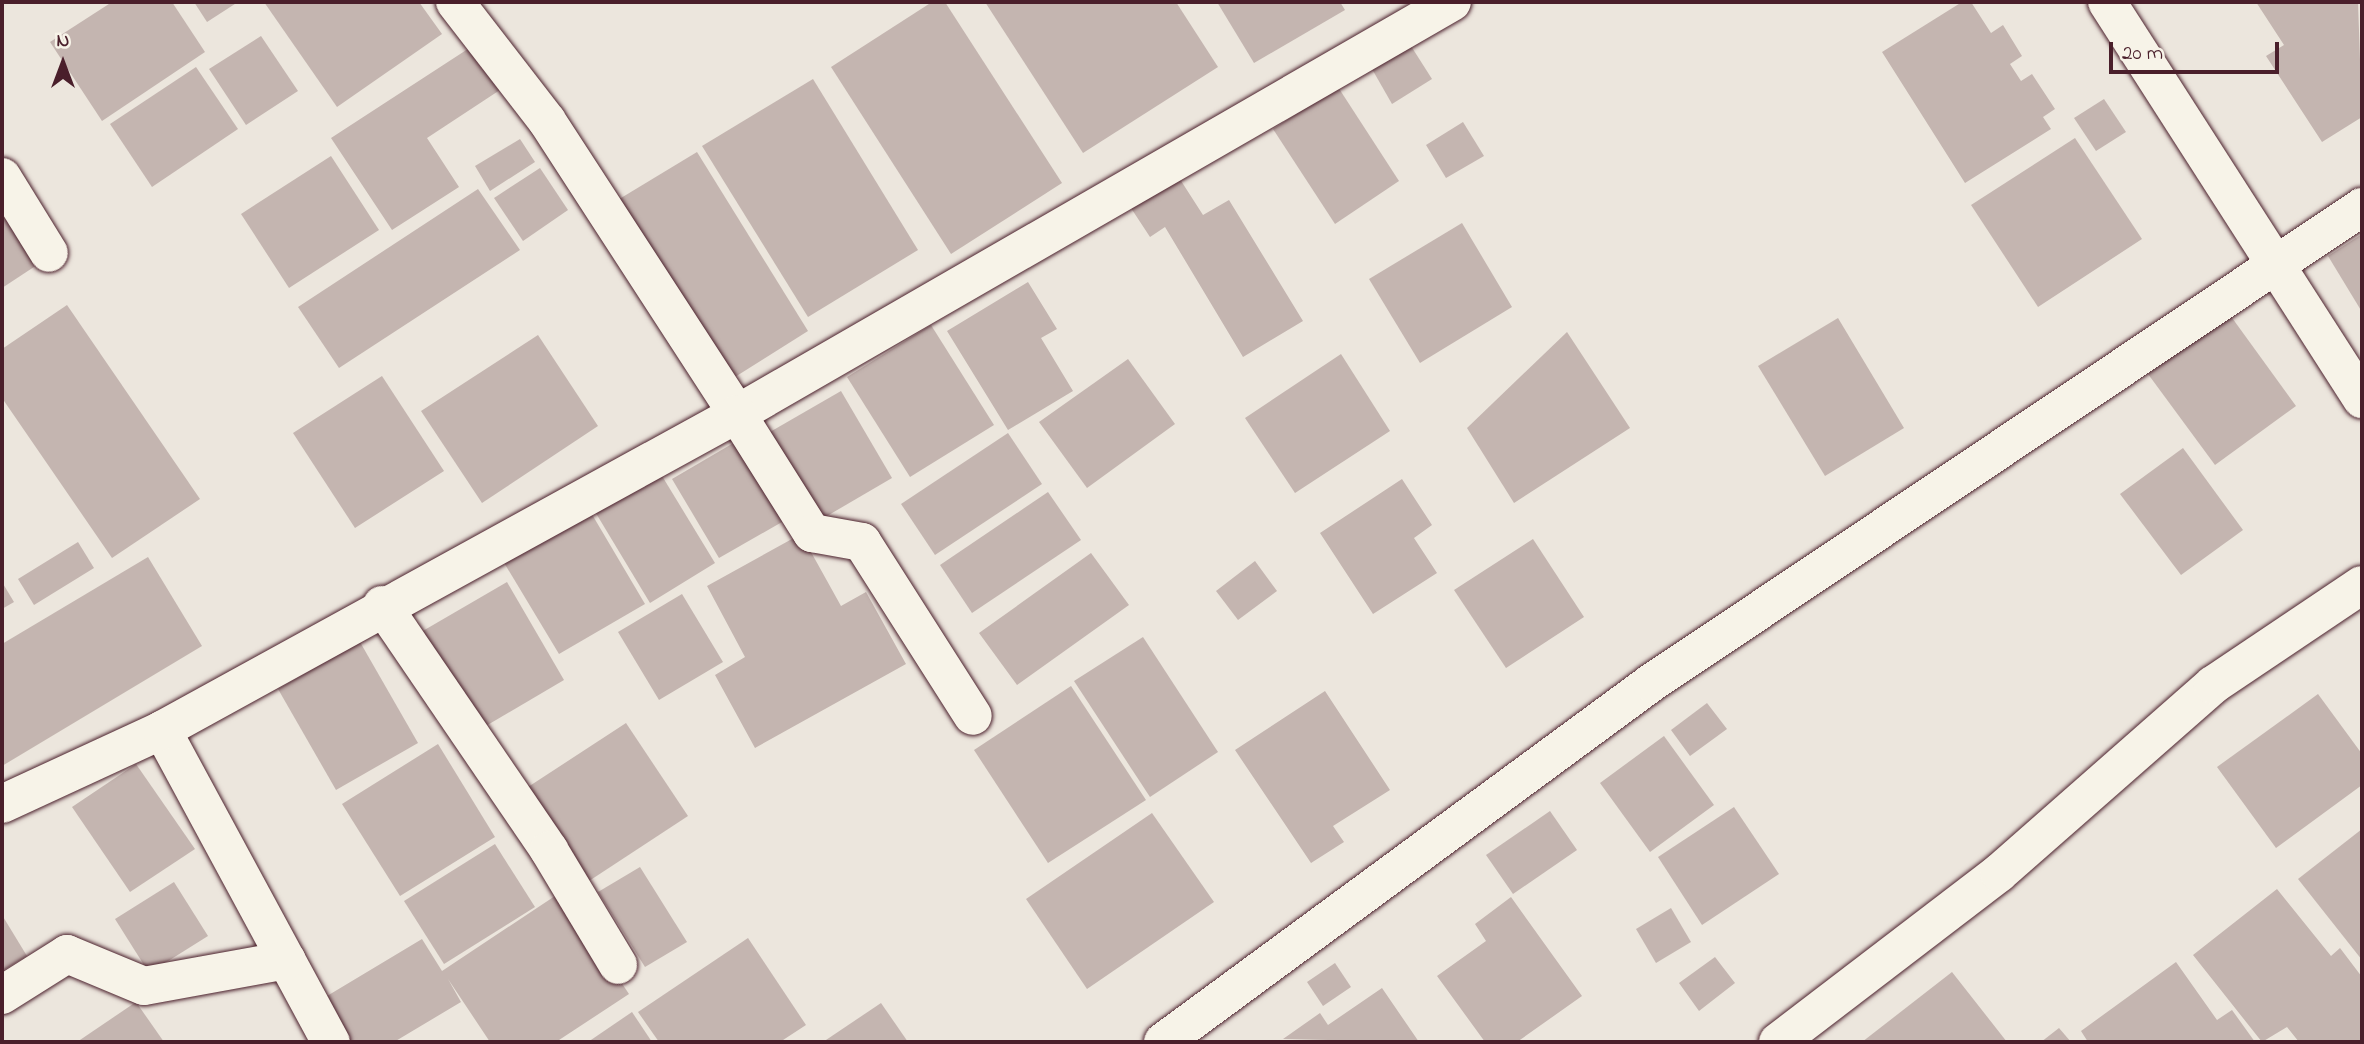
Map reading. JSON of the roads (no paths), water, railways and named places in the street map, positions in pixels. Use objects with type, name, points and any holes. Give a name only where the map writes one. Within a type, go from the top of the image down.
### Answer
[{"type":"street","points":[[455,2],[547,121],[812,533],[862,542],[973,716]]},
{"type":"street","points":[[2,804],[162,730],[382,605],[737,414],[1452,2]]},
{"type":"street","points":[[2107,2],[2274,266],[2362,399]]},
{"type":"street","points":[[2,177],[50,253]]},
{"type":"street","points":[[1163,1042],[1651,683],[2362,207]]},
{"type":"street","points":[[1778,1042],[1999,873],[2213,685],[2362,585]]},
{"type":"street","points":[[382,605],[549,850],[618,965]]},
{"type":"street","points":[[162,730],[331,1042]]},
{"type":"street","points":[[2,995],[66,954],[144,986],[287,960]]}]
